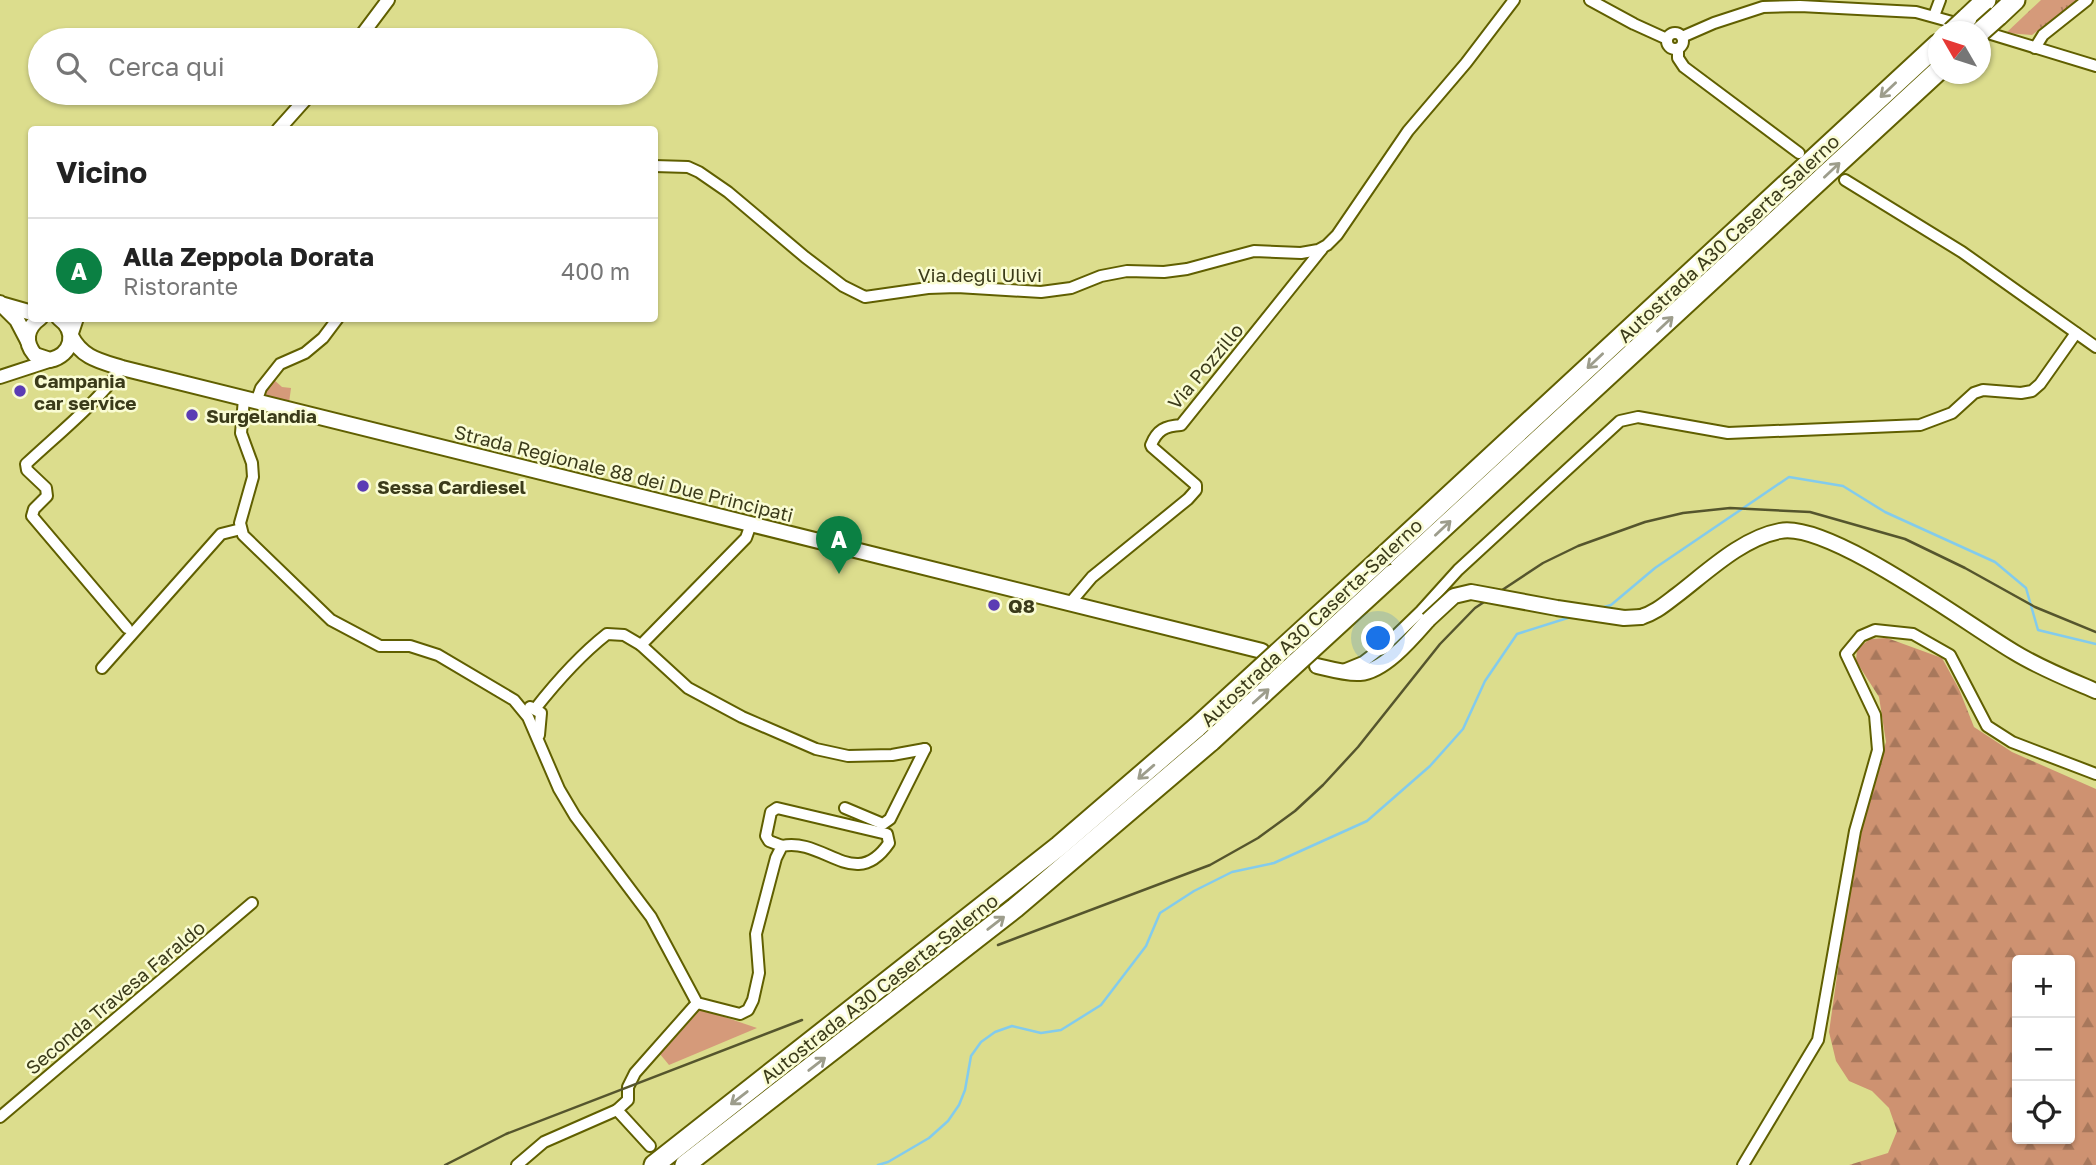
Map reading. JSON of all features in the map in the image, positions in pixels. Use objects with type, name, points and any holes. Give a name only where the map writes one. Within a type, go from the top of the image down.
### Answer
[{"type":"highway","points":[[1964,21],[1985,0]]},
{"type":"highway","points":[[1991,22],[2015,0]]},
{"type":"highway","name":"Autostrada A30 Caserta-Salerno","points":[[685,1165],[1015,908],[1204,734],[1384,556],[1928,53]]},
{"type":"highway","name":"Autostrada A30 Caserta-Salerno","points":[[652,1156],[1204,734],[1393,574],[1928,80]]},
{"type":"main road","name":"Strada Regionale 88 dei Due Principati","points":[[1,304],[28,312]]},
{"type":"main road","name":"Strada Regionale 88 dei Due Principati","points":[[1,304],[17,320],[31,350],[38,356],[47,360],[99,361]]},
{"type":"main road","points":[[28,343],[29,330],[36,322]]},
{"type":"main road","name":"Strada Regionale 88 dei Due Principati","points":[[64,322],[78,349],[99,361],[122,368],[1262,651]]},
{"type":"main road","points":[[55,359],[66,352],[71,336]]},
{"type":"main road","points":[[1317,666],[1360,673],[1370,671],[1399,651],[1454,596],[1471,592],[1624,618],[1641,617],[1657,610],[1757,538],[1782,530],[1805,531],[1824,538],[1920,591],[2015,653],[2096,691]]},
{"type":"street","points":[[367,28],[388,0]]},
{"type":"street","points":[[1324,247],[1337,235],[1408,131],[1514,0]]},
{"type":"street","points":[[1590,0],[1667,39],[1669,46],[1678,49]]},
{"type":"street","points":[[1934,16],[1940,0]]},
{"type":"street","points":[[2035,48],[2043,35],[2087,0]]},
{"type":"street","points":[[1682,37],[1761,4],[1882,9],[1934,16],[2096,66]]},
{"type":"street","points":[[1667,39],[1674,33],[1682,37]]},
{"type":"street","points":[[1682,37],[1683,44],[1678,49],[1678,58],[1684,67],[1799,153]]},
{"type":"street","points":[[282,126],[300,105]]},
{"type":"street","name":"Via degli Ulivi","points":[[658,166],[688,167],[699,172],[728,191],[843,286],[865,297],[928,288],[957,287],[1041,292],[1071,288],[1101,276],[1127,271],[1187,269],[1215,264],[1254,251],[1301,253],[1324,247]]},
{"type":"street","points":[[1845,180],[1962,252],[2096,347]]},
{"type":"street","name":"Via Pozzillo","points":[[1070,603],[1092,577],[1188,499],[1196,489],[1196,485],[1185,473],[1152,447],[1154,437],[1161,429],[1181,425],[1324,247]]},
{"type":"street","points":[[71,336],[76,322]]},
{"type":"street","points":[[335,322],[323,338],[305,352],[280,364],[250,401],[241,433],[252,463],[253,477],[240,523],[243,535],[331,620],[380,646],[410,646],[438,655],[535,715]]},
{"type":"street","points":[[1341,671],[1363,662],[1389,642],[1458,570],[1620,421],[1638,417],[1728,433],[1920,425],[1952,413],[1963,400],[1983,390],[2008,393],[2032,391],[2076,333]]},
{"type":"street","points":[[4,375],[20,364],[28,343]]},
{"type":"street","points":[[4,375],[55,359]]},
{"type":"street","points":[[122,368],[86,410],[26,464],[27,470],[46,488],[47,496],[34,509],[32,516],[127,628]]},
{"type":"street","points":[[641,645],[746,538],[751,524]]},
{"type":"street","points":[[102,668],[221,534],[241,528]]},
{"type":"street","points":[[1743,1165],[1818,1040],[1855,831],[1878,750],[1875,715],[1846,654],[1851,645],[1861,636],[1875,630],[1913,634],[1950,654],[1987,726],[2012,742],[2096,774]]},
{"type":"street","points":[[782,846],[769,841],[766,836],[771,812],[777,808],[887,834],[889,843],[879,857],[867,865],[852,864],[789,844],[782,846],[776,858],[756,934],[759,973],[754,1000],[748,1010],[740,1014],[697,1003],[651,917],[575,816],[559,789],[540,742],[535,715],[555,683],[588,649],[607,634],[624,635],[641,645],[688,688],[742,718],[816,749],[848,756],[892,755],[925,749],[890,820],[883,824],[845,808]]},
{"type":"street","name":"Seconda Travesa Faraldo","points":[[0,1117],[252,903]]},
{"type":"street","points":[[517,1165],[544,1142],[617,1110],[628,1100],[628,1087],[635,1073],[697,1003]]},
{"type":"street","points":[[617,1110],[652,1156]]},
{"type":"green space","points":[[2041,0],[2077,0],[2032,35],[2006,33]]},
{"type":"green space","points":[[273,379],[282,387],[291,388],[289,403],[264,396]]},
{"type":"green space","points":[[1887,638],[1942,658],[1959,689],[1974,727],[2012,752],[2096,789],[2096,1165],[1849,1165],[1888,1153],[1897,1131],[1889,1108],[1872,1091],[1849,1081],[1836,1061],[1829,1032],[1848,898],[1869,794],[1886,742],[1879,697],[1856,661],[1857,649],[1870,639]]},
{"type":"green space","points":[[701,1009],[757,1028],[669,1065],[660,1054]]},
{"type":"waterway","points":[[1601,608],[1611,605],[1655,568],[1789,477],[1843,486],[1885,512],[1995,562],[2026,588],[2038,630],[2096,644]]},
{"type":"waterway","points":[[878,1165],[929,1138],[948,1121],[959,1105],[965,1090],[971,1056],[981,1042],[995,1032],[1012,1026],[1041,1033],[1061,1030],[1101,1005],[1146,946],[1160,913],[1194,891],[1232,872],[1274,863],[1367,821],[1430,766],[1463,729],[1485,681],[1517,634],[1574,616]]},
{"type":"railway","points":[[998,945],[1210,865],[1258,838],[1295,811],[1323,785],[1358,747],[1440,644],[1475,608],[1543,563],[1578,546],[1645,522],[1683,513],[1730,508],[1810,512],[1905,539],[1965,568],[2035,607],[2096,632]]},
{"type":"railway","points":[[445,1165],[506,1134],[802,1020]]},
{"type":"place","name":"Campania car service","points":[[20,391]]},
{"type":"place","name":"Surgelandia","points":[[192,415]]},
{"type":"place","name":"Sessa Cardiesel","points":[[363,486]]},
{"type":"place","name":"Alla Zeppola Dorata","points":[[839,574]]},
{"type":"place","name":"Q8","points":[[994,605]]}]
